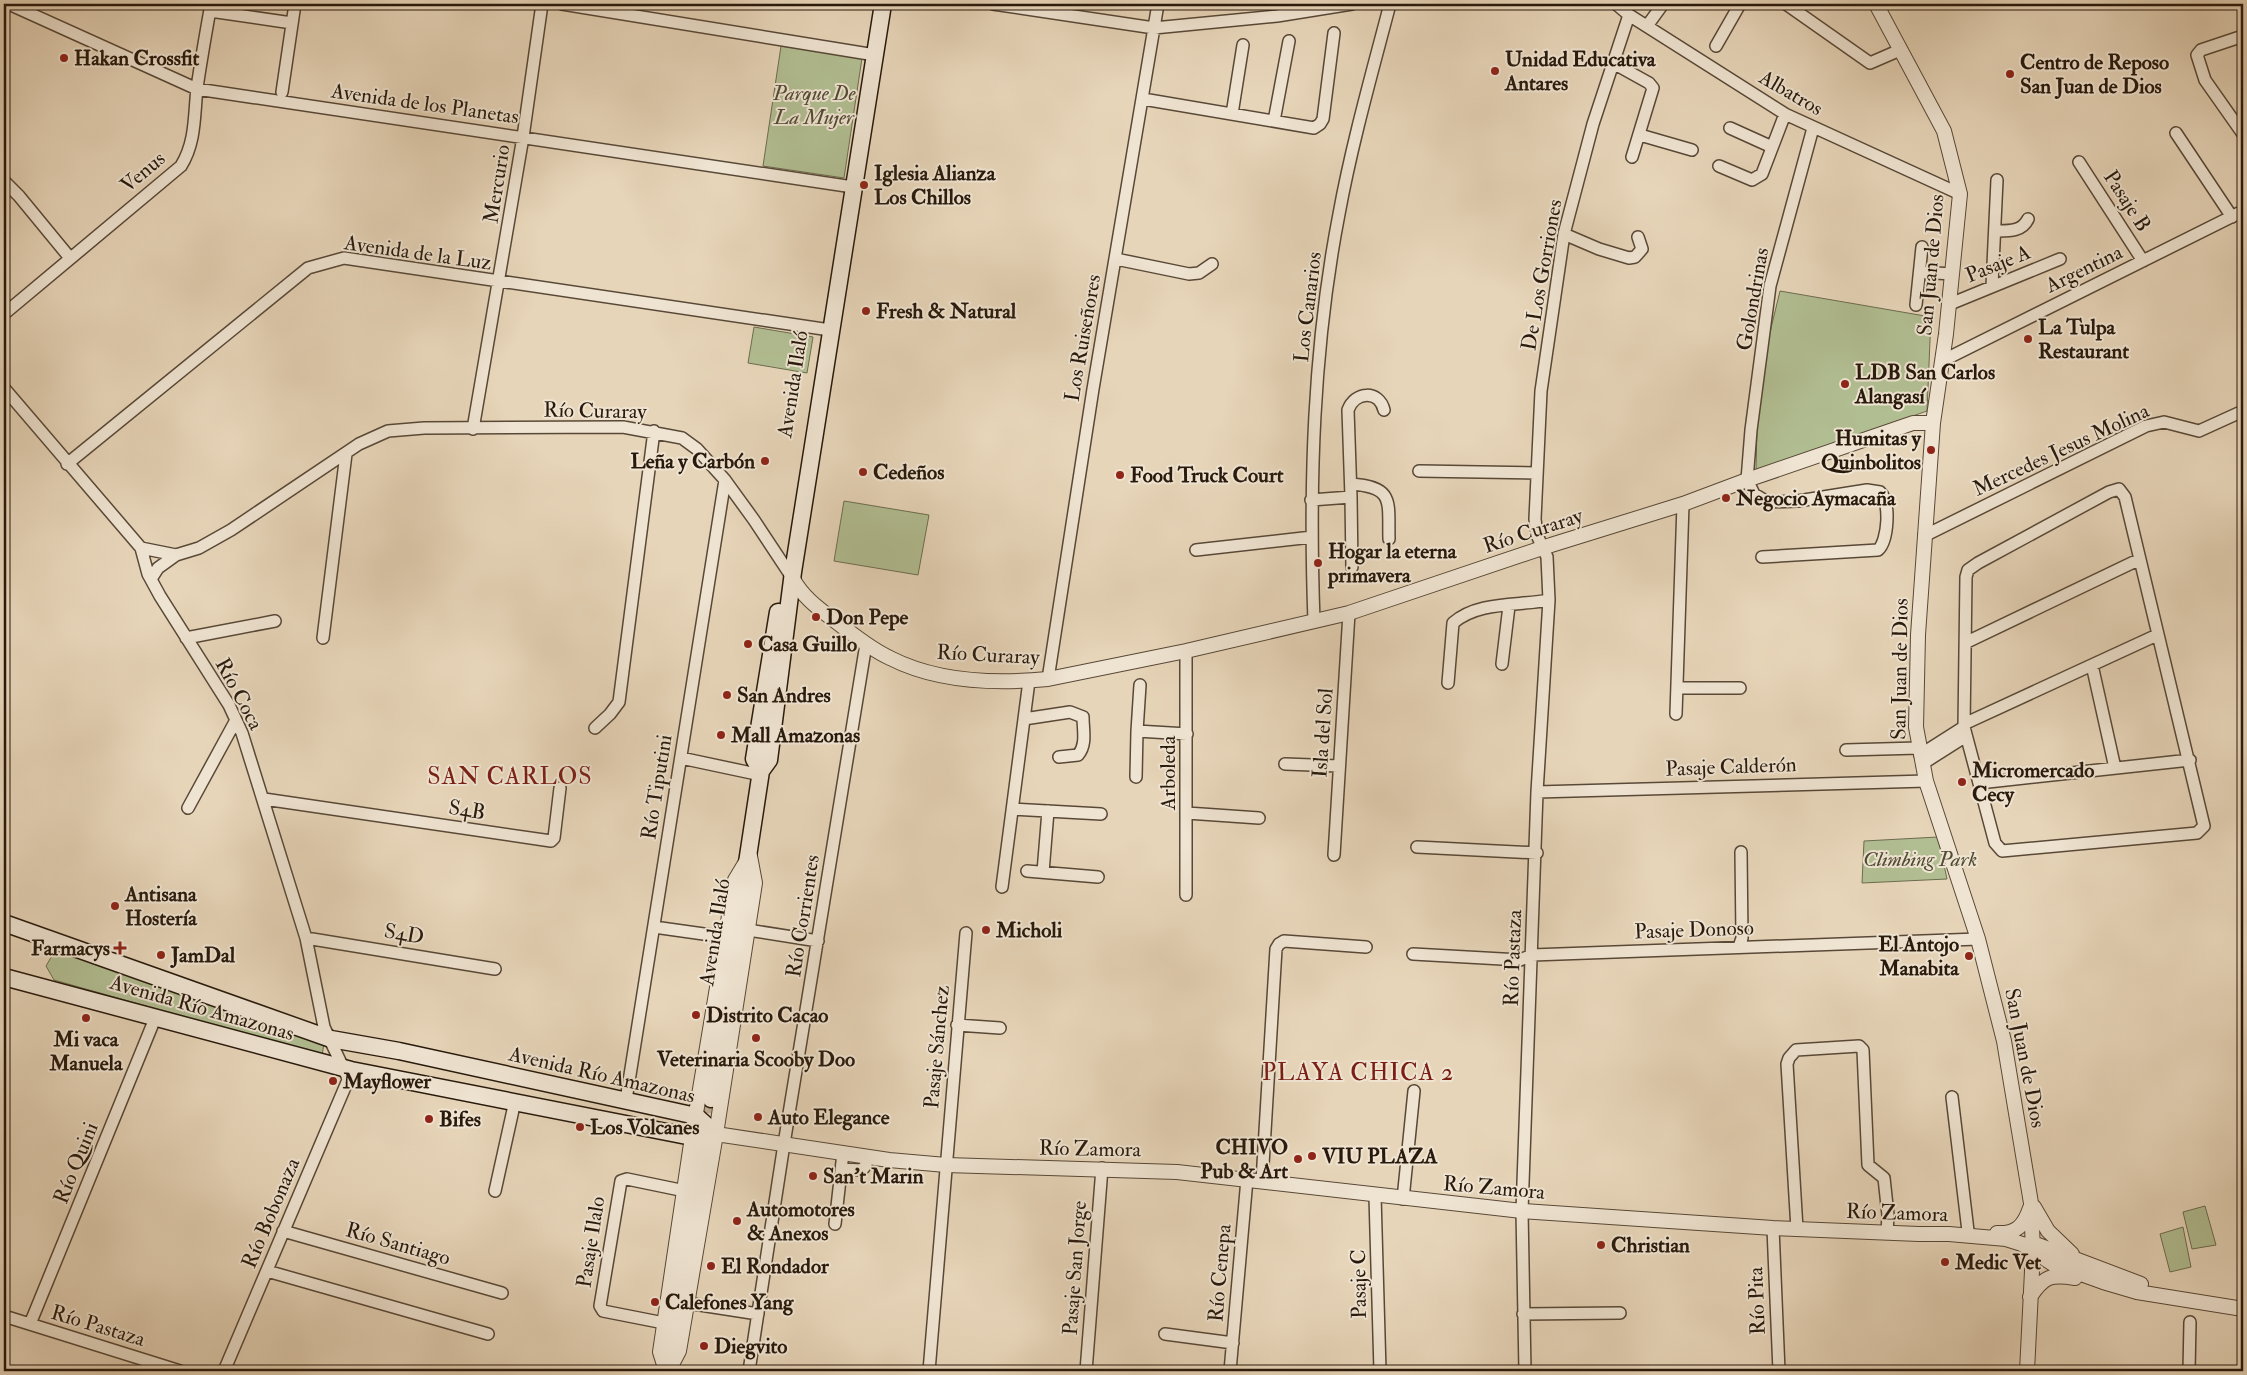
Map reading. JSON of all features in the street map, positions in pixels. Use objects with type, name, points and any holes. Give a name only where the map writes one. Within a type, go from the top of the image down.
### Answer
[{"type":"main road","name":"Avenida Ilaló","points":[[712,1100],[734,941],[750,854],[761,773],[769,760],[789,572],[872,54],[878,4]]},
{"type":"main road","name":"Avenida Ilaló","points":[[872,54],[883,4]]},
{"type":"main road","name":"Avenida Río Amazonas","points":[[4,923],[331,1039],[399,1051],[696,1116],[716,1134],[698,1142],[515,1101],[343,1068],[4,976]]},
{"type":"main road","points":[[667,1371],[698,1142]]},
{"type":"street","name":"Avenida de los Planetas","points":[[9,4],[197,89],[850,187]]},
{"type":"street","points":[[282,92],[295,4]]},
{"type":"street","name":"Mercurio","points":[[473,429],[523,137],[542,4]]},
{"type":"street","points":[[562,4],[872,54]]},
{"type":"street","points":[[993,4],[1154,28],[1277,16],[1352,4]]},
{"type":"street","name":"Los Ruiseñores","points":[[1048,678],[1093,389],[1158,4]]},
{"type":"street","name":"Los Canarios","points":[[1314,621],[1311,500],[1314,410],[1338,214],[1356,134],[1390,4]]},
{"type":"street","name":"Albatros","points":[[1616,4],[1629,15],[1785,114],[1960,194]]},
{"type":"street","points":[[1647,26],[1661,4]]},
{"type":"street","points":[[1716,46],[1740,4]]},
{"type":"street","points":[[1786,4],[1870,63],[1900,50]]},
{"type":"street","name":"San Juan de Dios","points":[[1876,4],[1944,130],[1960,194],[1950,304],[1933,423],[1918,635],[1916,727],[1926,781],[1978,939],[2004,1041],[2031,1203],[2033,1247],[2027,1371]]},
{"type":"street","name":"Venus","points":[[4,314],[181,166],[186,158],[195,126],[197,89],[210,7]]},
{"type":"street","points":[[210,7],[292,23]]},
{"type":"street","name":"De Los Gorriones","points":[[1542,548],[1537,535],[1535,519],[1541,390],[1564,234],[1593,124],[1629,15]]},
{"type":"street","points":[[1143,99],[1314,128],[1323,119],[1334,34]]},
{"type":"street","points":[[2243,36],[2201,50],[2197,55],[2205,80],[2243,134]]},
{"type":"street","points":[[1274,121],[1289,41]]},
{"type":"street","points":[[1232,114],[1243,45]]},
{"type":"street","points":[[1613,63],[1649,82],[1653,88],[1632,157]]},
{"type":"street","points":[[1719,166],[1752,180],[1762,174],[1785,114]]},
{"type":"street","points":[[1730,128],[1772,147]]},
{"type":"street","name":"Golondrinas","points":[[1747,480],[1751,430],[1770,286],[1813,128]]},
{"type":"street","points":[[2176,133],[2232,217]]},
{"type":"street","points":[[1640,135],[1692,150]]},
{"type":"street","name":"Pasaje B","points":[[2079,162],[2143,261]]},
{"type":"street","points":[[1992,286],[1997,180]]},
{"type":"street","points":[[4,181],[19,196],[70,258]]},
{"type":"street","name":"Argentina","points":[[1942,361],[2243,212]]},
{"type":"street","points":[[1996,231],[2018,229],[2026,224],[2028,219]]},
{"type":"street","points":[[1564,234],[1598,249],[1629,258],[1635,257],[1642,249],[1638,237]]},
{"type":"street","points":[[1916,305],[1922,247]]},
{"type":"street","name":"Avenida de la Luz","points":[[67,464],[308,268],[344,258],[827,329]]},
{"type":"street","points":[[1116,259],[1189,274],[1199,273],[1212,264]]},
{"type":"street","name":"Pasaje A","points":[[1950,304],[2060,259]]},
{"type":"street","points":[[1920,272],[1952,274]]},
{"type":"street","name":"Río Coca","points":[[4,388],[67,464],[141,548],[151,579],[229,705],[264,799],[306,938],[324,1028],[331,1039],[343,1068]]},
{"type":"street","points":[[1352,567],[1348,410],[1351,401],[1356,397],[1365,395],[1376,398],[1382,404],[1384,410]]},
{"type":"street","name":"Mercedes Jesus Molina","points":[[1924,536],[2146,426],[2164,422],[2199,431],[2243,411]]},
{"type":"street","name":"Río Curaray","points":[[141,548],[176,555],[200,548],[231,530],[346,454],[372,438],[388,431],[527,430],[575,426],[631,428],[654,431],[686,440],[725,480],[789,572],[800,591],[813,604],[866,644],[889,658],[922,671],[968,678],[1029,680],[1186,651],[1349,612],[1542,548],[1683,504],[1913,423],[1933,423]]},
{"type":"street","points":[[595,728],[610,714],[619,702],[654,431]]},
{"type":"street","points":[[323,638],[346,454]]},
{"type":"street","points":[[1420,471],[1537,473]]},
{"type":"street","name":"Río Tiputini","points":[[626,1100],[725,480]]},
{"type":"street","points":[[1747,480],[1754,494],[1767,502],[1798,501],[1867,490],[1880,492],[1885,499],[1885,539],[1878,550],[1762,557]]},
{"type":"street","points":[[1351,484],[1378,488],[1384,493],[1387,500],[1389,539]]},
{"type":"street","points":[[2119,489],[2125,497],[2138,560],[2157,635],[2190,760],[2204,826],[2197,833],[2002,851],[1995,843],[1965,729],[1966,577],[1968,570],[2109,492],[2119,489]]},
{"type":"street","points":[[1311,500],[1351,497]]},
{"type":"street","points":[[1676,714],[1683,504]]},
{"type":"street","points":[[1196,550],[1312,537]]},
{"type":"street","name":"Río Pastaza","points":[[1525,1371],[1522,1211],[1537,853],[1537,792],[1549,600],[1547,557],[1542,548]]},
{"type":"street","points":[[151,579],[158,568],[176,555]]},
{"type":"street","points":[[1967,642],[2138,560]]},
{"type":"street","points":[[1448,683],[1453,623],[1461,616],[1476,610],[1549,600]]},
{"type":"street","points":[[1502,664],[1509,606]]},
{"type":"street","name":"Isla del Sol","points":[[1334,856],[1349,612]]},
{"type":"street","points":[[186,638],[275,621]]},
{"type":"street","points":[[1846,750],[1920,756],[1965,729],[2092,665],[2157,635]]},
{"type":"street","name":"Río Corrientes","points":[[749,1371],[784,1144],[866,644]]},
{"type":"street","name":"Arboleda","points":[[1186,651],[1186,895]]},
{"type":"street","points":[[2092,665],[2115,768]]},
{"type":"street","points":[[1002,887],[1029,680]]},
{"type":"street","points":[[1136,777],[1140,685]]},
{"type":"street","points":[[1677,688],[1740,688]]},
{"type":"street","points":[[1024,719],[1070,712],[1083,717],[1084,744],[1082,751],[1078,755],[1058,757]]},
{"type":"street","points":[[188,808],[236,720]]},
{"type":"street","points":[[1138,731],[1187,734]]},
{"type":"street","points":[[681,758],[761,773]]},
{"type":"street","points":[[1979,783],[2190,760]]},
{"type":"street","points":[[1285,764],[1340,766]]},
{"type":"street","name":"Pasaje Calderón","points":[[1537,792],[1926,781]]},
{"type":"street","name":"S4B","points":[[264,799],[550,841],[554,838],[560,788]]},
{"type":"street","points":[[1013,809],[1101,814]]},
{"type":"street","points":[[1043,872],[1048,811]]},
{"type":"street","points":[[1187,813],[1259,818]]},
{"type":"street","points":[[1417,847],[1537,853]]},
{"type":"street","points":[[1739,947],[1742,938],[1741,852]]},
{"type":"street","points":[[667,1371],[679,1351],[716,1134],[755,884],[750,854]]},
{"type":"street","points":[[667,1371],[660,1352],[685,1191],[698,1142],[696,1116],[724,937],[735,880],[750,854]]},
{"type":"street","points":[[1028,871],[1098,877]]},
{"type":"street","points":[[654,927],[724,937]]},
{"type":"street","points":[[748,930],[818,941]]},
{"type":"street","name":"Pasaje Sánchez","points":[[929,1371],[966,933]]},
{"type":"street","name":"S4D","points":[[306,938],[495,969]]},
{"type":"street","name":"Pasaje Donoso","points":[[1413,954],[1520,960],[1532,955],[1978,939]]},
{"type":"street","name":"Río Cenepa","points":[[1230,1371],[1254,1180],[1276,949],[1284,941],[1366,947]]},
{"type":"street","name":"Río Quini","points":[[30,1324],[156,1016]]},
{"type":"street","points":[[957,1025],[1000,1028]]},
{"type":"street","points":[[1797,1229],[1787,1064],[1789,1058],[1796,1050],[1859,1046],[1863,1050],[1868,1165],[1884,1178],[1888,1215],[1887,1233]]},
{"type":"street","name":"Río Bobonaza","points":[[224,1371],[348,1080],[343,1068]]},
{"type":"street","points":[[1403,1199],[1414,1091]]},
{"type":"street","points":[[1952,1097],[1968,1231]]},
{"type":"street","points":[[495,1191],[515,1101]]},
{"type":"street","name":"Río Zamora","points":[[716,1134],[844,1153],[946,1165],[1000,1168],[1102,1168],[1178,1172],[1376,1196],[1522,1211],[1773,1228],[1949,1234],[2006,1239],[2094,1266],[2170,1296]]},
{"type":"street","points":[[835,1224],[844,1153]]},
{"type":"street","points":[[842,1169],[862,1170],[866,1165],[867,1156]]},
{"type":"street","name":"Pasaje San Jorge","points":[[1086,1371],[1102,1168]]},
{"type":"street","name":"Pasaje Ilalo","points":[[664,1323],[603,1311],[600,1306],[601,1296],[621,1181],[627,1179],[685,1191]]},
{"type":"street","name":"Pasaje C","points":[[1376,1196],[1380,1371]]},
{"type":"street","points":[[1949,1234],[1956,1230],[2012,1233],[2026,1220],[2031,1203]]},
{"type":"street","points":[[2031,1203],[2040,1221],[2054,1238],[2071,1253],[2094,1266]]},
{"type":"street","name":"Río Pita","points":[[1773,1228],[1779,1371]]},
{"type":"street","name":"Río Santiago","points":[[283,1231],[502,1293]]},
{"type":"street","points":[[2006,1239],[2023,1252],[2032,1268]]},
{"type":"street","name":"Río Zamora","points":[[2033,1247],[2054,1264],[2103,1282],[2137,1292],[2243,1309]]},
{"type":"street","points":[[267,1271],[488,1334]]},
{"type":"street","points":[[2030,1297],[2041,1283],[2049,1277],[2059,1275],[2103,1282]]},
{"type":"street","points":[[687,1304],[758,1314]]},
{"type":"street","points":[[1523,1314],[1620,1313]]},
{"type":"street","name":"Río Pastaza","points":[[4,1316],[180,1371]]},
{"type":"street","points":[[2189,1371],[2190,1322]]},
{"type":"street","points":[[1165,1334],[1233,1343]]},
{"type":"green space","name":"Parque De La Mujer","points":[[781,46],[862,58],[844,178],[763,166]]},
{"type":"green space","name":"LDB San Carlos Alangasí","points":[[1780,291],[1931,317],[1927,411],[1756,471],[1757,426],[1764,357]]},
{"type":"green space","points":[[754,327],[813,337],[807,373],[748,363]]},
{"type":"green space","points":[[844,501],[929,515],[918,575],[834,561]]},
{"type":"green space","name":"Climbing Park","points":[[1938,837],[1947,879],[1862,883],[1864,841]]},
{"type":"green space","points":[[64,953],[324,1043],[322,1056],[54,980],[46,966],[53,954]]},
{"type":"green space","points":[[2205,1206],[2216,1245],[2192,1249],[2183,1212]]},
{"type":"green space","points":[[2183,1227],[2191,1267],[2170,1272],[2160,1234]]},
{"type":"tunnel","points":[[706,1137],[711,1099]]},
{"type":"place","name":"Hakan Crossfit","points":[[64,58]]},
{"type":"place","name":"Unidad Educativa Antares","points":[[1495,71]]},
{"type":"place","name":"Centro de Reposo San Juan de Dios","points":[[2010,74]]},
{"type":"place","name":"Iglesia Alianza Los Chillos","points":[[864,185]]},
{"type":"place","name":"Fresh & Natural","points":[[866,311]]},
{"type":"place","name":"La Tulpa Restaurant","points":[[2028,339]]},
{"type":"place","name":"LDB San Carlos Alangasí","points":[[1845,384]]},
{"type":"place","name":"Humitas y Quinbolitos","points":[[1931,450]]},
{"type":"place","name":"Leña y Carbón","points":[[765,461]]},
{"type":"place","name":"Cedeños","points":[[863,472]]},
{"type":"place","name":"Food Truck Court","points":[[1120,475]]},
{"type":"place","name":"Negocio Aymacaña","points":[[1726,498]]},
{"type":"place","name":"Hogar la eterna primavera","points":[[1318,563]]},
{"type":"place","name":"Don Pepe","points":[[816,617]]},
{"type":"place","name":"Casa Guillo","points":[[748,644]]},
{"type":"place","name":"San Andres","points":[[727,695]]},
{"type":"place","name":"Mall Amazonas","points":[[721,735]]},
{"type":"place","name":"Micromercado Cecy","points":[[1962,782]]},
{"type":"place","name":"Antisana Hostería","points":[[115,906]]},
{"type":"place","name":"Micholi","points":[[986,930]]},
{"type":"place","name":"Farmacys","points":[[120,948]]},
{"type":"place","name":"JamDal","points":[[161,955]]},
{"type":"place","name":"El Antojo Manabita","points":[[1969,956]]},
{"type":"place","name":"Distrito Cacao","points":[[696,1015]]},
{"type":"place","name":"Mi vaca Manuela","points":[[86,1018]]},
{"type":"place","name":"Veterinaria Scooby Doo","points":[[756,1038]]},
{"type":"place","name":"Mayflower","points":[[333,1081]]},
{"type":"place","name":"Auto Elegance","points":[[758,1117]]},
{"type":"place","name":"Bifes","points":[[429,1119]]},
{"type":"place","name":"Los Volcanes","points":[[580,1127]]},
{"type":"place","name":"VIU PLAZA","points":[[1312,1156]]},
{"type":"place","name":"CHIVO Pub & Art","points":[[1298,1159]]},
{"type":"place","name":"San't Marin","points":[[813,1176]]},
{"type":"place","name":"Automotores & Anexos","points":[[737,1221]]},
{"type":"place","name":"Christian","points":[[1601,1245]]},
{"type":"place","name":"Medic Vet","points":[[1945,1262]]},
{"type":"place","name":"El Rondador","points":[[711,1266]]},
{"type":"place","name":"Calefones Yang","points":[[655,1302]]},
{"type":"place","name":"Diegvito","points":[[704,1346]]},
{"type":"district","name":"SAN CARLOS","points":[[510,776]]},
{"type":"district","name":"PLAYA CHICA 2","points":[[1358,1072]]}]
